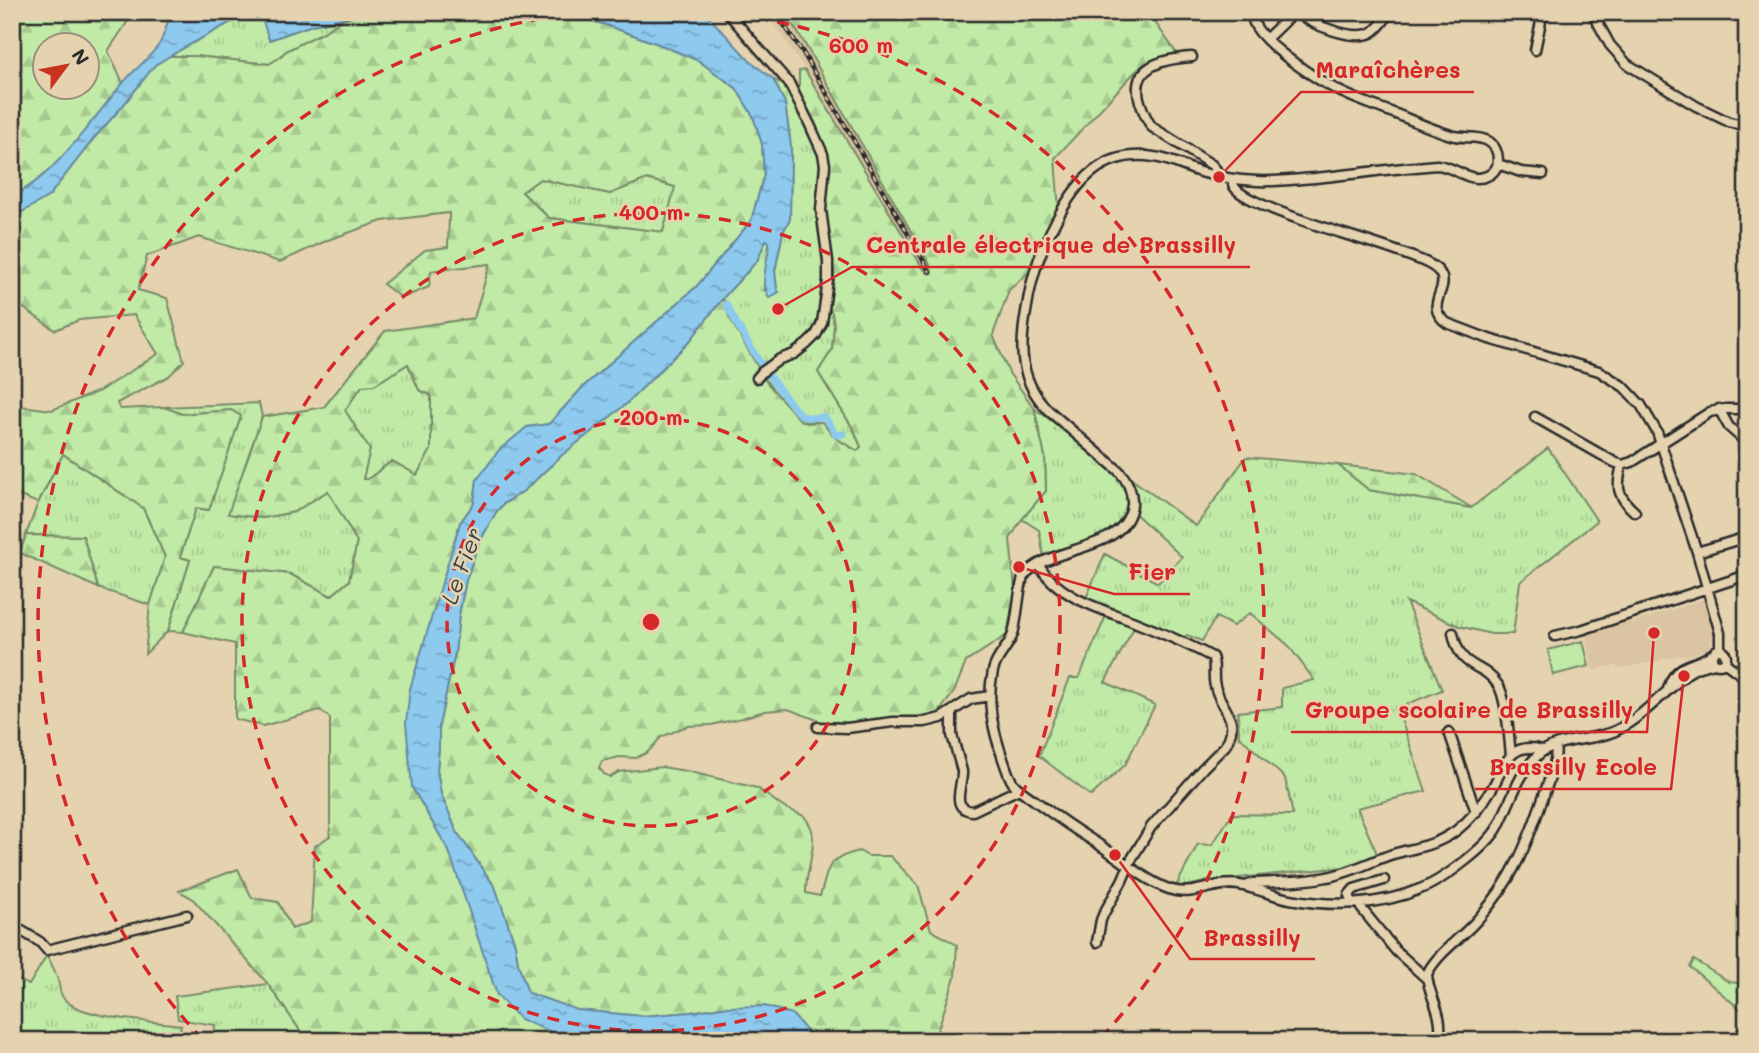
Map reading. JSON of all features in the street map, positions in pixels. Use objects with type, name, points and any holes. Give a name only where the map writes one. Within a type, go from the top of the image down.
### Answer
[{"type":"street","points":[[727,12],[789,83],[823,154],[825,165],[821,210],[828,280],[822,323],[807,344],[762,373]]},
{"type":"street","points":[[1250,12],[1256,27],[1266,39],[1292,60],[1341,92],[1451,135],[1486,140],[1497,152],[1498,164],[1489,176],[1474,178],[1437,165],[1270,181],[1219,177],[1153,156],[1130,156],[1112,160],[1097,168],[1080,183],[1051,230],[1033,276],[1022,354],[1026,377],[1033,391],[1048,410],[1122,474],[1130,490],[1132,502],[1126,520],[1115,533],[1029,570],[1023,577],[1012,636],[994,667],[990,696],[995,735],[1009,777],[1019,789],[1063,822],[1128,865],[1175,891],[1192,891],[1227,884],[1245,886],[1293,900],[1356,903],[1404,895],[1427,886],[1483,845],[1497,828],[1526,769],[1543,750],[1615,731],[1668,689],[1677,671],[1687,664],[1718,657]]},
{"type":"street","points":[[1266,39],[1295,12],[1335,32],[1362,34],[1376,29],[1390,12]]},
{"type":"street","points":[[1535,50],[1543,12]]},
{"type":"street","points":[[1592,12],[1610,45],[1627,64],[1696,106],[1729,122],[1747,126]]},
{"type":"street","points":[[1192,57],[1166,61],[1148,69],[1139,80],[1138,94],[1152,127],[1212,165],[1219,177]]},
{"type":"street","points":[[1498,164],[1521,172],[1543,174]]},
{"type":"street","points":[[1233,179],[1234,187],[1239,192],[1275,211],[1412,257],[1435,268],[1443,277],[1436,307],[1444,321],[1471,334],[1605,373],[1624,387],[1641,405],[1661,443],[1720,633],[1718,657]]},
{"type":"street","points":[[1719,409],[1729,426],[1747,443]]},
{"type":"street","points":[[1535,417],[1622,465],[1632,462],[1704,415],[1719,409],[1747,409]]},
{"type":"street","points":[[1622,465],[1619,491],[1623,500],[1635,512]]},
{"type":"street","points":[[1697,552],[1747,537]]},
{"type":"street","points":[[1040,565],[1051,579],[1077,598],[1210,656],[1214,660],[1215,686],[1230,718],[1229,738],[1221,751],[1159,817],[1128,865],[1101,920],[1097,942]]},
{"type":"street","points":[[1555,636],[1581,630],[1747,575]]},
{"type":"street","points":[[1453,634],[1460,655],[1468,663],[1488,674],[1499,687],[1503,697],[1511,755]]},
{"type":"street","points":[[1718,657],[1747,679]]},
{"type":"street","points":[[818,727],[843,729],[893,722],[925,722],[935,720],[971,699],[990,696]]},
{"type":"street","points":[[952,711],[952,735],[963,777],[958,794],[963,808],[973,811],[1019,789]]},
{"type":"street","points":[[1449,732],[1476,812]]},
{"type":"street","points":[[1426,978],[1433,964],[1478,920],[1512,875],[1537,817],[1556,758],[1555,745]]},
{"type":"street","points":[[1245,886],[1253,883],[1328,877],[1392,854],[1436,843],[1454,832],[1476,812],[1511,755],[1531,747],[1543,750]]},
{"type":"street","points":[[1384,880],[1354,889],[1349,895],[1395,951],[1426,978],[1440,1018],[1439,1041]]},
{"type":"street","points":[[12,925],[40,942],[47,950],[187,915]]},
{"type":"shaded area","points":[[766,12],[784,12],[802,39],[932,271],[928,273],[922,267],[805,70]]},
{"type":"shaded area","points":[[1707,598],[1715,631],[1708,649],[1626,667],[1618,668],[1615,665],[1593,670],[1585,634],[1609,629],[1609,624],[1629,619],[1631,623]]},
{"type":"green space","points":[[12,12],[134,12],[108,51],[123,83],[57,163],[26,188],[12,195]]},
{"type":"green space","points":[[239,12],[260,12],[270,40],[312,25],[343,19],[286,51],[269,64],[196,56],[169,56],[233,21]]},
{"type":"green space","points":[[369,12],[560,12],[603,24],[699,61],[736,88],[753,116],[762,144],[764,175],[751,221],[697,286],[583,387],[549,424],[527,427],[477,480],[474,503],[460,523],[454,542],[412,787],[449,851],[474,922],[520,1019],[551,1032],[600,1041],[304,1041],[304,1036],[268,984],[192,898],[179,891],[238,869],[252,898],[278,902],[292,929],[311,922],[315,846],[330,836],[330,718],[320,710],[263,726],[235,719],[235,644],[183,632],[214,566],[290,574],[331,596],[349,581],[357,542],[328,491],[294,512],[263,518],[228,514],[262,417],[324,407],[385,331],[474,318],[490,264],[431,271],[429,287],[402,298],[383,284],[425,250],[448,247],[449,213],[382,221],[328,240],[280,262],[199,237],[147,256],[138,290],[167,298],[184,361],[169,376],[117,403],[120,409],[164,407],[182,414],[231,410],[241,416],[209,510],[196,508],[180,557],[190,560],[168,631],[145,654],[150,605],[165,557],[143,508],[63,454],[38,503],[12,493],[12,405],[52,410],[99,391],[158,354],[134,315],[79,320],[55,330],[12,300],[12,218],[49,196],[155,65],[169,56],[196,56],[269,64],[286,51],[343,19]],"holes":[[[540,179],[610,194],[647,179],[675,187],[663,232],[549,218],[522,192]],[[408,364],[419,390],[431,395],[431,450],[417,475],[392,461],[368,479],[363,479],[370,450],[345,410],[362,386],[374,385]]]},
{"type":"green space","points":[[784,12],[1148,12],[1177,54],[1145,63],[1055,158],[1059,210],[1030,271],[1009,290],[993,335],[1009,373],[1034,408],[1045,457],[1046,491],[1022,519],[1010,539],[1015,589],[1007,635],[966,662],[954,692],[936,716],[930,718],[888,718],[854,724],[825,723],[788,709],[765,711],[711,725],[687,726],[661,737],[648,752],[636,758],[620,757],[602,761],[599,768],[610,777],[619,772],[662,767],[686,771],[757,788],[783,807],[804,816],[811,827],[813,839],[806,893],[820,896],[830,865],[840,857],[859,851],[868,856],[890,856],[918,885],[931,930],[957,945],[955,977],[934,1041],[812,1041],[811,1036],[722,1007],[642,1016],[577,1010],[528,993],[515,944],[495,887],[457,832],[441,794],[437,769],[439,725],[455,653],[466,580],[478,545],[496,512],[625,405],[689,342],[723,298],[729,317],[767,383],[800,420],[807,423],[822,422],[834,437],[857,451],[861,447],[854,430],[818,372],[832,350],[832,313],[823,296],[825,289],[834,281],[834,270],[824,211],[820,142],[799,95],[799,71],[805,70],[922,267],[928,273],[932,271],[802,39]]},
{"type":"green space","points":[[773,79],[799,95],[820,142],[824,211],[834,270],[834,281],[825,289],[823,296],[832,313],[834,325],[832,350],[818,372],[854,430],[861,447],[858,451],[834,437],[825,425],[815,421],[803,422],[791,412],[767,382],[745,347],[723,298],[757,261],[766,239],[769,246],[764,290],[777,290],[775,272],[783,232],[790,219],[791,147],[785,103]]},
{"type":"green space","points":[[540,179],[610,194],[647,179],[676,187],[663,232],[549,218],[522,192]]},
{"type":"green space","points":[[408,364],[419,390],[431,395],[431,450],[417,475],[392,461],[368,479],[362,480],[345,410],[362,386],[374,385]]},
{"type":"green space","points":[[259,403],[262,417],[229,514],[263,518],[294,512],[328,490],[357,542],[349,581],[331,596],[290,574],[214,566],[183,632],[168,631],[190,560],[180,557],[196,508],[208,510],[231,410],[182,414],[164,407]]},
{"type":"green space","points":[[1034,408],[1196,526],[1246,457],[1338,465],[1369,490],[1471,508],[1548,448],[1597,521],[1520,582],[1513,634],[1491,634],[1459,626],[1406,602],[1442,690],[1397,708],[1426,791],[1357,808],[1378,856],[1356,866],[1176,886],[1198,844],[1212,845],[1232,814],[1293,815],[1285,778],[1239,736],[1238,712],[1282,707],[1282,688],[1314,680],[1288,645],[1250,613],[1233,626],[1216,617],[1202,641],[1187,635],[1181,639],[1137,622],[1105,682],[1155,705],[1125,765],[1091,796],[1039,756],[1070,678],[1079,678],[1109,609],[1086,598],[1105,554],[1158,583],[1182,557],[1127,506],[1117,525],[1107,534],[1044,558],[1039,530],[1022,519],[1046,491],[1045,457]]},
{"type":"green space","points":[[63,454],[143,508],[165,557],[150,605],[98,588],[83,536],[26,535],[38,503]]},
{"type":"green space","points":[[1338,465],[1416,474],[1472,508],[1369,490]]},
{"type":"green space","points":[[26,535],[83,536],[98,588],[20,553]]},
{"type":"green space","points":[[1583,641],[1589,666],[1553,675],[1548,650]]},
{"type":"green space","points":[[47,955],[62,996],[74,1006],[103,1015],[181,1025],[178,1041],[12,1041],[12,977],[29,985]]},
{"type":"green space","points":[[1694,960],[1729,982],[1747,984],[1746,1041],[1731,1041],[1746,1014],[1690,967]]},
{"type":"green space","points":[[268,984],[304,1036],[304,1041],[214,1041],[215,1025],[178,1019],[175,996]]},
{"type":"water","points":[[172,12],[239,12],[233,21],[155,65],[49,196],[12,218],[12,195],[41,177],[72,146],[123,83],[157,48]]},
{"type":"water","points":[[260,12],[369,12],[312,25],[269,40]]},
{"type":"water","name":"Le Fier","points":[[560,12],[702,12],[750,61],[773,79],[785,103],[791,147],[790,219],[783,232],[775,271],[779,292],[769,298],[766,292],[769,242],[766,240],[757,261],[723,298],[689,342],[625,405],[496,512],[478,545],[466,580],[459,615],[455,653],[439,725],[437,770],[441,794],[457,832],[495,887],[515,944],[528,993],[577,1010],[642,1016],[722,1007],[765,1006],[792,1014],[811,1036],[812,1041],[600,1041],[551,1032],[520,1019],[497,995],[449,851],[412,787],[406,723],[410,689],[460,523],[474,503],[477,480],[499,450],[527,427],[549,424],[583,387],[697,286],[751,221],[764,175],[762,144],[753,116],[736,88],[699,61],[603,24]]},
{"type":"waterway","points":[[726,304],[762,366],[795,409],[806,417],[825,417],[836,435],[843,434]]},
{"type":"waterway","points":[[549,1041],[555,1034]]},
{"type":"railway","points":[[775,12],[802,51],[930,272]]},
{"type":"place","name":"Maraîchères","points":[[1219,177]]},
{"type":"place","name":"Centrale électrique de Brassilly","points":[[778,309]]},
{"type":"place","name":"Fier","points":[[1019,567]]},
{"type":"place","name":"Groupe scolaire de Brassilly","points":[[1654,633]]},
{"type":"place","name":"Brassilly Ecole","points":[[1684,676]]},
{"type":"place","name":"Brassilly","points":[[1115,855]]}]
